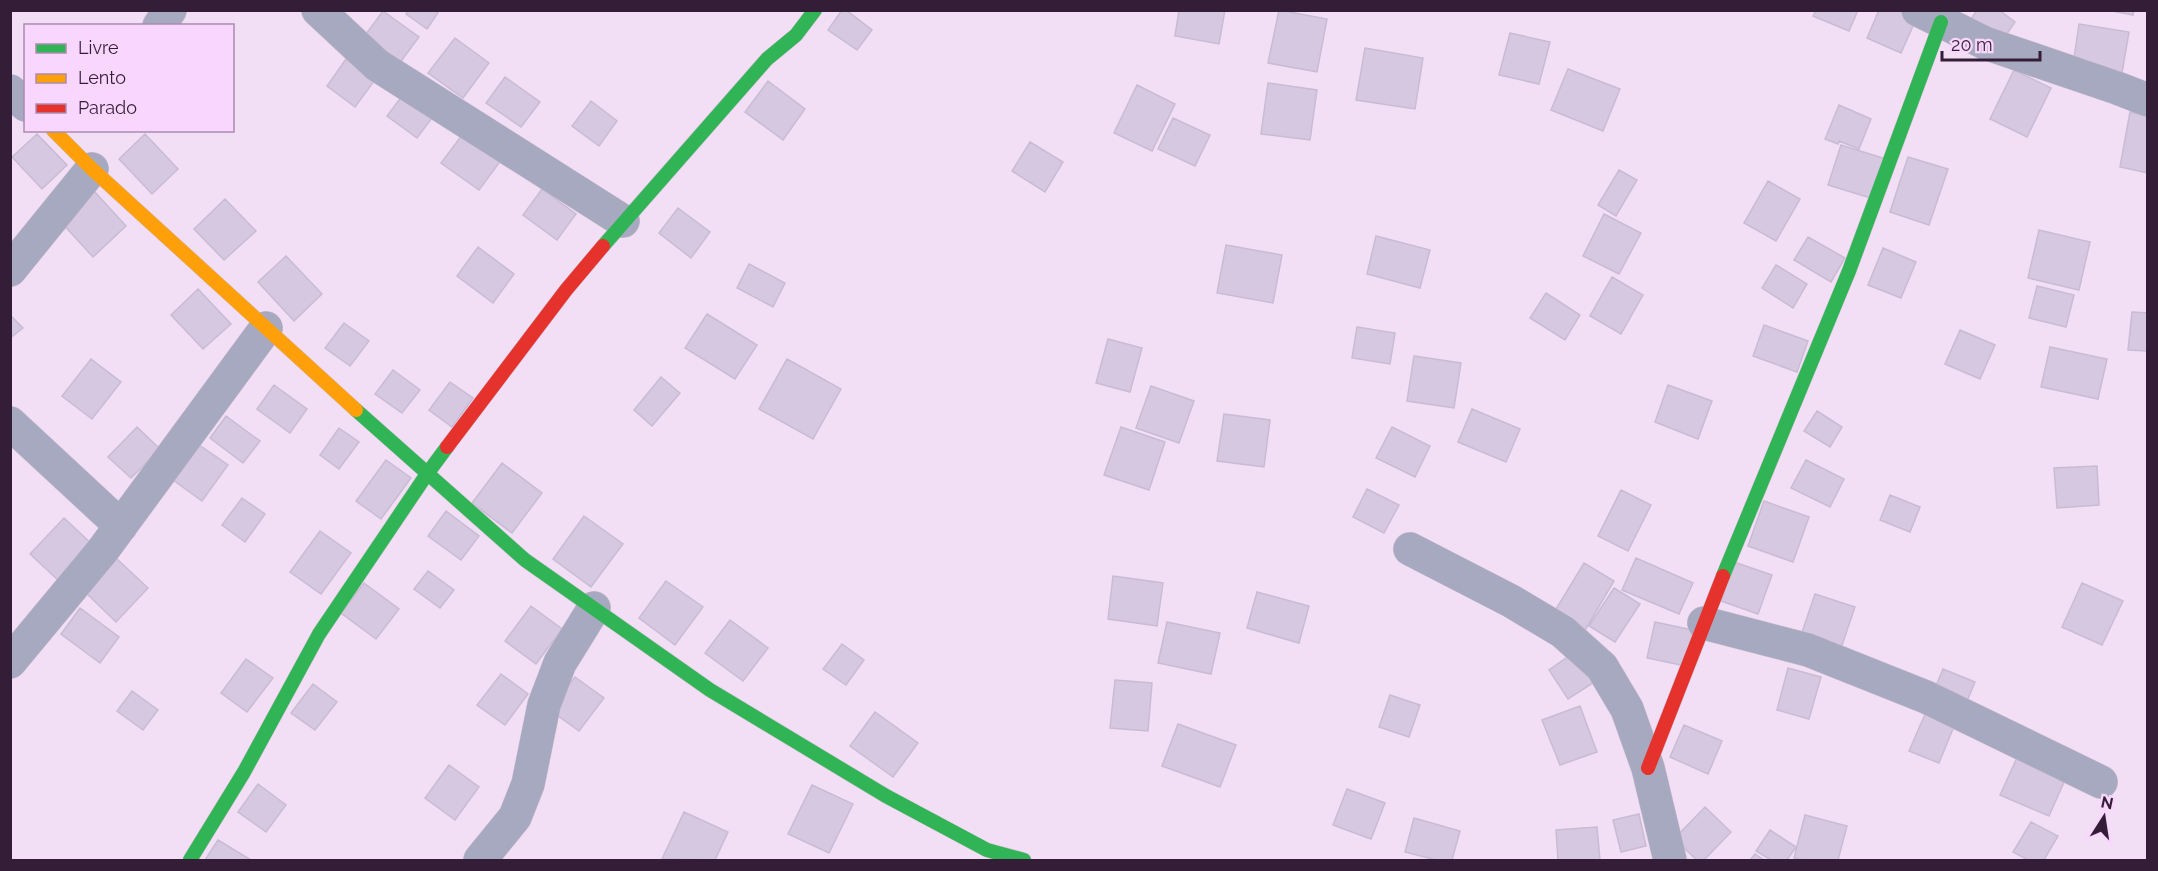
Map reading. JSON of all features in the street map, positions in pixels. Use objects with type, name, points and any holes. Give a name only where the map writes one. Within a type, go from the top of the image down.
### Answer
[{"type":"street","points":[[160,24],[170,10]]},
{"type":"street","points":[[318,10],[377,65],[623,221]]},
{"type":"street","points":[[190,861],[244,772],[319,634],[427,474],[566,290],[623,221],[767,59],[796,35],[815,10]]},
{"type":"street","points":[[1648,768],[1704,623],[1849,271],[1929,16],[1985,43],[2148,100]]},
{"type":"street","points":[[10,91],[24,103]]},
{"type":"street","points":[[64,134],[92,169],[427,474],[525,560],[710,690],[886,796],[987,850],[1024,861]]},
{"type":"street","points":[[10,270],[92,169]]},
{"type":"street","points":[[10,662],[121,526],[266,328]]},
{"type":"street","points":[[10,423],[121,526]]},
{"type":"street","points":[[1410,549],[1511,601],[1563,632],[1602,667],[1627,709],[1648,768],[1667,860]]},
{"type":"street","points":[[480,861],[515,817],[528,784],[544,705],[560,663],[594,608]]},
{"type":"street","points":[[1704,623],[1808,650],[1915,693],[2101,782]]},
{"type":"building","points":[[408,10],[434,10],[438,13],[427,29],[406,14]]},
{"type":"building","points":[[842,10],[846,10],[872,30],[857,50],[828,30]]},
{"type":"building","points":[[1179,10],[1225,10],[1219,44],[1175,36]]},
{"type":"building","points":[[1279,10],[1327,19],[1317,72],[1268,63]]},
{"type":"building","points":[[1816,10],[1858,10],[1849,31],[1813,16]]},
{"type":"building","points":[[1879,10],[1903,10],[1917,17],[1901,53],[1867,38]]},
{"type":"building","points":[[1977,10],[1999,10],[2015,22],[2000,44],[1969,22]]},
{"type":"building","points":[[2107,10],[2134,10],[2133,15]]},
{"type":"building","points":[[383,11],[419,37],[399,64],[363,38]]},
{"type":"building","points":[[2079,24],[2129,32],[2122,73],[2073,65]]},
{"type":"building","points":[[1510,33],[1550,42],[1539,84],[1499,75]]},
{"type":"building","points":[[455,38],[489,63],[463,98],[428,73]]},
{"type":"building","points":[[1365,48],[1423,58],[1415,109],[1356,100]]},
{"type":"building","points":[[346,59],[375,80],[355,107],[327,86]]},
{"type":"building","points":[[1568,69],[1620,89],[1603,131],[1551,110]]},
{"type":"building","points":[[2014,70],[2051,88],[2027,137],[1990,119]]},
{"type":"building","points":[[505,77],[540,102],[521,127],[486,103]]},
{"type":"building","points":[[768,81],[805,109],[783,140],[745,112]]},
{"type":"building","points":[[1268,83],[1317,90],[1310,140],[1261,134]]},
{"type":"building","points":[[1137,85],[1175,104],[1152,151],[1114,133]]},
{"type":"building","points":[[402,96],[432,118],[417,138],[387,116]]},
{"type":"building","points":[[591,101],[617,121],[599,146],[572,126]]},
{"type":"building","points":[[1839,105],[1871,119],[1859,149],[1839,141],[1838,144],[1825,139]]},
{"type":"building","points":[[2130,112],[2148,116],[2148,173],[2120,167]]},
{"type":"building","points":[[1173,118],[1210,135],[1195,166],[1158,149]]},
{"type":"building","points":[[465,131],[502,159],[479,190],[441,163]]},
{"type":"building","points":[[37,134],[67,165],[42,189],[12,157]]},
{"type":"building","points":[[145,134],[178,169],[152,194],[119,159]]},
{"type":"building","points":[[1030,142],[1063,162],[1045,192],[1012,171]]},
{"type":"building","points":[[1841,145],[1886,159],[1874,199],[1828,185]]},
{"type":"building","points":[[1908,157],[1948,169],[1929,225],[1890,212]]},
{"type":"building","points":[[1619,170],[1637,180],[1616,216],[1598,205]]},
{"type":"building","points":[[1768,181],[1800,199],[1776,241],[1744,223]]},
{"type":"building","points":[[542,189],[576,214],[557,240],[523,215]]},
{"type":"building","points":[[94,191],[126,226],[93,257],[61,222]]},
{"type":"building","points":[[225,199],[256,231],[224,260],[194,229]]},
{"type":"building","points":[[678,208],[710,232],[691,258],[659,233]]},
{"type":"building","points":[[1604,214],[1641,233],[1619,274],[1583,256]]},
{"type":"building","points":[[2039,230],[2090,242],[2079,290],[2028,278]]},
{"type":"building","points":[[1376,236],[1430,250],[1420,288],[1367,274]]},
{"type":"building","points":[[1808,237],[1845,258],[1831,282],[1794,260]]},
{"type":"building","points":[[1226,245],[1282,255],[1273,303],[1217,293]]},
{"type":"building","points":[[478,247],[514,274],[493,303],[457,276]]},
{"type":"building","points":[[1883,248],[1916,262],[1901,298],[1868,285]]},
{"type":"building","points":[[286,256],[322,294],[294,321],[258,282]]},
{"type":"building","points":[[749,264],[785,283],[773,307],[737,288]]},
{"type":"building","points":[[1776,265],[1807,284],[1793,308],[1762,288]]},
{"type":"building","points":[[1612,277],[1643,295],[1621,334],[1590,316]]},
{"type":"building","points":[[2037,286],[2074,295],[2066,327],[2029,318]]},
{"type":"building","points":[[198,289],[231,324],[203,349],[171,315]]},
{"type":"building","points":[[1546,293],[1580,315],[1565,340],[1530,318]]},
{"type":"building","points":[[2132,312],[2148,313],[2148,351],[2128,350]]},
{"type":"building","points":[[707,314],[757,345],[735,379],[685,348]]},
{"type":"building","points":[[10,315],[23,328],[10,338]]},
{"type":"building","points":[[344,323],[369,341],[350,366],[325,348]]},
{"type":"building","points":[[1764,325],[1808,341],[1797,372],[1753,356]]},
{"type":"building","points":[[1357,327],[1395,333],[1390,364],[1352,358]]},
{"type":"building","points":[[1960,330],[1995,345],[1980,379],[1945,364]]},
{"type":"building","points":[[1108,339],[1142,348],[1130,392],[1096,383]]},
{"type":"building","points":[[2050,347],[2107,359],[2098,399],[2041,387]]},
{"type":"building","points":[[1414,356],[1461,363],[1454,408],[1407,401]]},
{"type":"building","points":[[91,359],[121,382],[92,419],[62,396]]},
{"type":"building","points":[[787,359],[841,389],[813,439],[759,409]]},
{"type":"building","points":[[393,370],[420,390],[402,413],[375,394]]},
{"type":"building","points":[[661,377],[680,393],[652,426],[634,410]]},
{"type":"building","points":[[450,382],[473,398],[452,427],[429,410]]},
{"type":"building","points":[[274,385],[307,409],[290,433],[257,409]]},
{"type":"building","points":[[1668,385],[1712,401],[1698,439],[1655,422]]},
{"type":"building","points":[[1151,386],[1194,401],[1179,443],[1136,428]]},
{"type":"building","points":[[1472,409],[1520,429],[1506,462],[1458,442]]},
{"type":"building","points":[[1817,411],[1842,427],[1830,447],[1804,431]]},
{"type":"building","points":[[1224,414],[1270,420],[1264,467],[1217,461]]},
{"type":"building","points":[[226,416],[260,441],[243,463],[210,438]]},
{"type":"building","points":[[137,427],[160,449],[131,478],[108,457]]},
{"type":"building","points":[[1121,427],[1165,442],[1149,490],[1104,475]]},
{"type":"building","points":[[1392,427],[1430,446],[1415,477],[1376,458]]},
{"type":"building","points":[[339,428],[359,442],[339,469],[320,455]]},
{"type":"building","points":[[195,442],[228,465],[202,501],[169,477]]},
{"type":"building","points":[[386,460],[411,478],[381,519],[356,501]]},
{"type":"building","points":[[1806,460],[1844,479],[1830,507],[1791,488]]},
{"type":"building","points":[[502,463],[542,493],[512,533],[472,503]]},
{"type":"building","points":[[2097,466],[2099,505],[2057,508],[2054,468]]},
{"type":"building","points":[[1367,489],[1399,505],[1384,533],[1353,517]]},
{"type":"building","points":[[1621,490],[1651,505],[1628,551],[1598,536]]},
{"type":"building","points":[[1890,495],[1920,507],[1910,532],[1880,520]]},
{"type":"building","points":[[242,498],[265,514],[245,542],[222,525]]},
{"type":"building","points":[[1764,501],[1809,517],[1793,562],[1748,546]]},
{"type":"building","points":[[446,511],[479,536],[461,560],[428,536]]},
{"type":"building","points":[[584,516],[623,544],[591,587],[553,559]]},
{"type":"building","points":[[64,518],[94,546],[60,582],[30,554]]},
{"type":"building","points":[[320,531],[351,553],[321,594],[290,572]]},
{"type":"building","points":[[116,558],[148,588],[116,622],[84,591]]},
{"type":"building","points":[[1636,558],[1693,583],[1679,614],[1622,590]]},
{"type":"building","points":[[1734,562],[1772,575],[1758,614],[1721,601]]},
{"type":"building","points":[[1584,563],[1614,581],[1584,632],[1553,614]]},
{"type":"building","points":[[428,571],[454,590],[440,608],[414,589]]},
{"type":"building","points":[[1113,576],[1163,583],[1157,626],[1108,619]]},
{"type":"building","points":[[666,581],[703,607],[675,645],[639,618]]},
{"type":"building","points":[[364,583],[399,609],[376,639],[341,613]]},
{"type":"building","points":[[2082,583],[2123,601],[2102,645],[2062,627]]},
{"type":"building","points":[[1614,588],[1640,604],[1615,642],[1589,626]]},
{"type":"building","points":[[1257,592],[1309,606],[1299,643],[1247,628]]},
{"type":"building","points":[[1815,594],[1855,607],[1840,651],[1800,638]]},
{"type":"building","points":[[531,606],[562,629],[536,664],[505,641]]},
{"type":"building","points":[[80,608],[119,637],[100,663],[61,634]]},
{"type":"building","points":[[730,620],[768,648],[743,681],[705,653]]},
{"type":"building","points":[[1167,622],[1220,633],[1211,674],[1158,663]]},
{"type":"building","points":[[1655,622],[1693,630],[1686,666],[1647,658]]},
{"type":"building","points":[[842,644],[864,660],[846,685],[823,669]]},
{"type":"building","points":[[1576,651],[1596,681],[1568,699],[1549,670]]},
{"type":"building","points":[[246,659],[273,678],[247,712],[221,693]]},
{"type":"building","points":[[1788,668],[1821,677],[1809,719],[1777,710]]},
{"type":"building","points":[[1943,669],[1975,682],[1965,706],[1933,693]]},
{"type":"building","points":[[501,674],[528,694],[505,725],[477,705]]},
{"type":"building","points":[[575,677],[604,698],[579,731],[550,710]]},
{"type":"building","points":[[1115,680],[1152,683],[1148,731],[1110,728]]},
{"type":"building","points":[[313,684],[337,702],[315,730],[291,713]]},
{"type":"building","points":[[132,691],[158,710],[143,730],[117,711]]},
{"type":"building","points":[[1390,695],[1420,705],[1409,737],[1379,727]]},
{"type":"building","points":[[1580,706],[1597,752],[1560,765],[1542,720]]},
{"type":"building","points":[[875,712],[918,743],[893,777],[850,746]]},
{"type":"building","points":[[1926,712],[1955,724],[1939,763],[1909,751]]},
{"type":"building","points":[[1178,724],[1236,745],[1220,787],[1162,766]]},
{"type":"building","points":[[1684,725],[1722,741],[1708,774],[1670,757]]},
{"type":"building","points":[[2020,751],[2068,773],[2049,816],[2000,795]]},
{"type":"building","points":[[449,765],[479,787],[455,820],[425,798]]},
{"type":"building","points":[[258,784],[286,805],[266,832],[238,812]]},
{"type":"building","points":[[812,785],[853,804],[829,853],[788,834]]},
{"type":"building","points":[[1347,789],[1385,803],[1371,839],[1333,825]]},
{"type":"building","points":[[1705,807],[1731,832],[1704,860],[1697,860],[1674,839]]},
{"type":"building","points":[[684,812],[728,832],[715,860],[662,859]]},
{"type":"building","points":[[1639,814],[1646,846],[1621,852],[1613,820]]},
{"type":"building","points":[[1805,815],[1847,826],[1838,860],[1794,858]]},
{"type":"building","points":[[1414,818],[1460,831],[1452,860],[1436,860],[1405,852]]},
{"type":"building","points":[[2031,822],[2058,836],[2044,860],[2028,860],[2013,852]]},
{"type":"building","points":[[1597,827],[1600,860],[1558,860],[1556,830]]},
{"type":"building","points":[[1770,830],[1796,847],[1787,860],[1771,860],[1756,851]]},
{"type":"building","points":[[218,840],[251,860],[205,860]]},
{"type":"building","points":[[1755,854],[1764,860],[1750,860]]},
{"type":"traffic: fast","points":[[603,246],[767,59],[796,35],[815,10]]},
{"type":"traffic: fast","points":[[1723,576],[1849,271],[1941,22]]},
{"type":"traffic: fast","points":[[356,410],[525,560],[710,690],[886,796],[987,850],[1024,860]]},
{"type":"traffic: fast","points":[[190,860],[244,772],[319,634],[447,447]]},
{"type":"traffic: slow","points":[[55,132],[92,169],[356,410]]},
{"type":"traffic: jam","points":[[447,447],[566,290],[603,246]]},
{"type":"traffic: jam","points":[[1648,768],[1723,576]]}]
